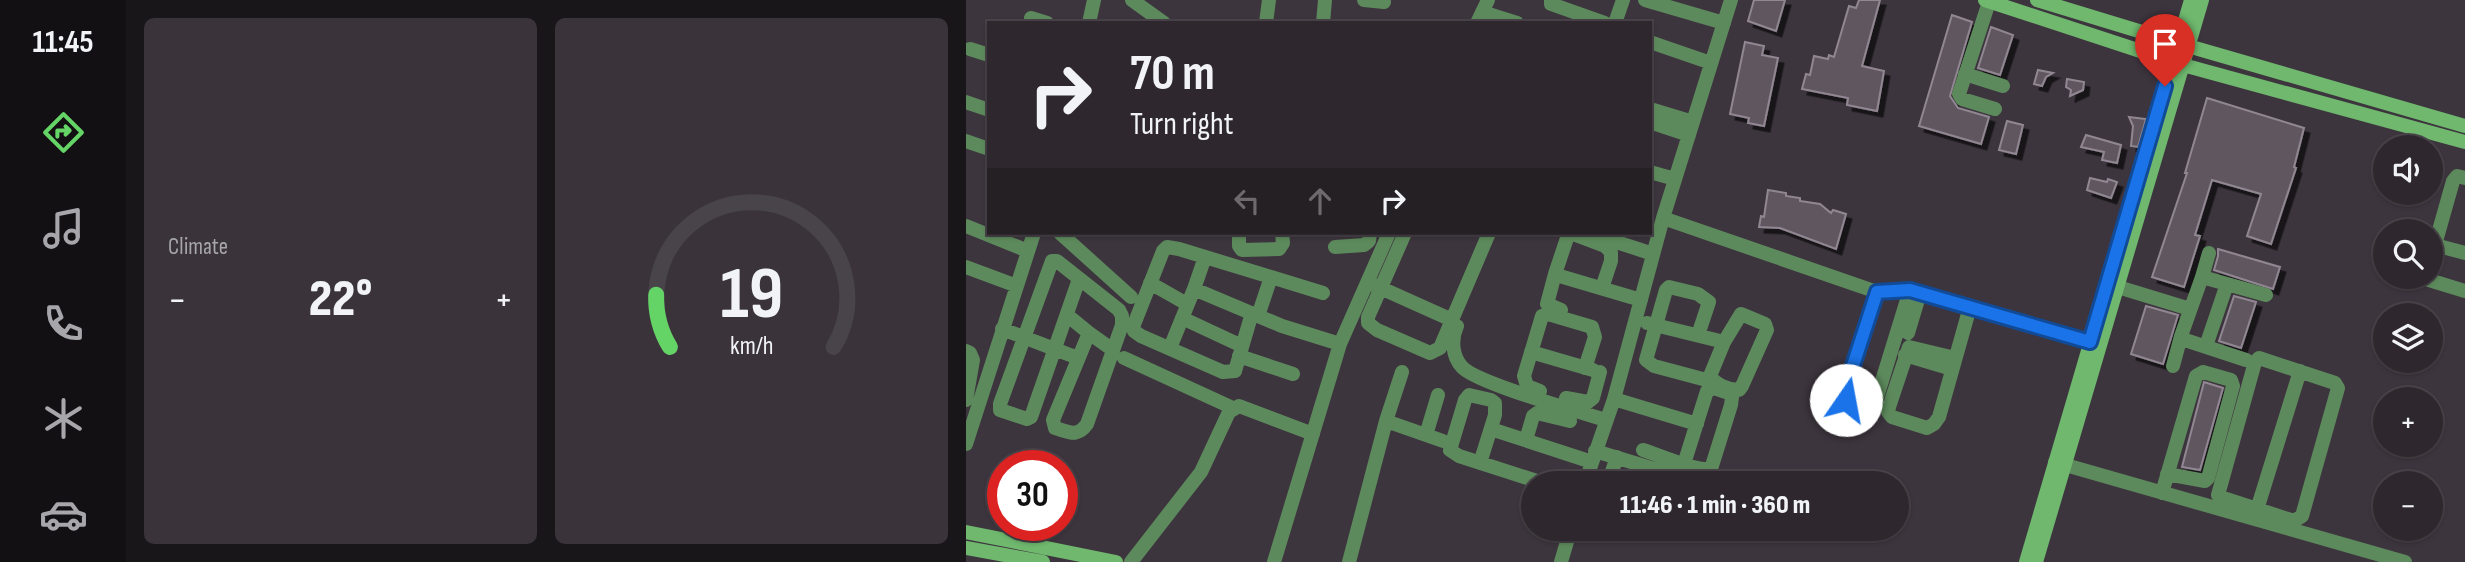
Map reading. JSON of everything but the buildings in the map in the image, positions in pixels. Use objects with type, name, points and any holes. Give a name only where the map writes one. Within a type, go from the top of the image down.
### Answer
[{"type":"street","points":[[1089,21],[1094,0]]},
{"type":"street","points":[[1132,0],[1161,21]]},
{"type":"street","points":[[1266,21],[1269,0]]},
{"type":"street","points":[[1323,21],[1325,0]]},
{"type":"street","points":[[1364,0],[1384,2]]},
{"type":"street","points":[[1551,0],[1551,4],[1559,8],[1577,6],[1602,21]]},
{"type":"street","points":[[1616,21],[1626,0]]},
{"type":"street","points":[[1624,21],[1626,0]]},
{"type":"street","points":[[1645,0],[1664,3],[1724,23]]},
{"type":"street","points":[[1589,471],[1614,399],[1663,218],[1731,0]]},
{"type":"street","points":[[2037,0],[2465,126]]},
{"type":"street","points":[[2025,562],[2118,287],[2183,45],[2191,0]]},
{"type":"street","points":[[2183,45],[2202,0]]},
{"type":"street","points":[[1995,109],[1959,97],[1987,1],[2178,63],[2465,142]]},
{"type":"street","points":[[1482,12],[1511,21]]},
{"type":"street","points":[[1031,18],[1040,21]]},
{"type":"street","points":[[1652,35],[1670,40]]},
{"type":"street","points":[[1652,43],[1711,63]]},
{"type":"street","points":[[970,49],[987,54]]},
{"type":"street","points":[[2036,562],[2090,342],[2178,63]]},
{"type":"street","points":[[1965,74],[2003,86]]},
{"type":"street","points":[[966,102],[987,109]]},
{"type":"street","points":[[1652,110],[1691,129]]},
{"type":"street","points":[[1652,122],[1691,129]]},
{"type":"street","points":[[966,141],[987,148]]},
{"type":"street","points":[[1652,173],[1675,179]]},
{"type":"street","points":[[2442,219],[2453,181],[2457,176],[2465,178]]},
{"type":"street","points":[[1663,218],[1877,292],[1915,292],[2090,342]]},
{"type":"street","points":[[966,226],[987,234]]},
{"type":"street","points":[[988,235],[1028,251]]},
{"type":"street","points":[[971,392],[994,353],[1033,235]]},
{"type":"street","points":[[1062,235],[1130,297]]},
{"type":"street","points":[[1240,235],[1239,246],[1242,250],[1249,250],[1279,249],[1283,243],[1282,235]]},
{"type":"street","points":[[1335,247],[1364,245],[1370,235]]},
{"type":"street","points":[[1388,235],[1374,285],[1368,323],[1377,330],[1430,353],[1440,348],[1486,235]]},
{"type":"street","points":[[1274,562],[1340,344],[1404,235]]},
{"type":"street","points":[[1486,235],[1454,331],[1455,355],[1463,369],[1513,390],[1606,420]]},
{"type":"street","points":[[1568,235],[1547,300],[1548,307],[1603,323]]},
{"type":"street","points":[[1576,235],[1605,246],[1611,252],[1611,261],[1602,288]]},
{"type":"street","points":[[1597,235],[1653,254]]},
{"type":"street","points":[[1271,277],[1235,370],[1223,372],[1134,331],[1133,327],[1150,283],[1167,247],[1205,257],[1324,293]]},
{"type":"street","points":[[2443,252],[2465,253]]},
{"type":"street","points":[[2173,366],[2209,253]]},
{"type":"street","points":[[1170,348],[1205,257]]},
{"type":"street","points":[[1079,279],[1031,417],[1027,419],[1000,410],[1052,261],[1057,261],[1119,310],[1122,316],[1118,354],[1087,424],[1082,431],[1075,434],[1055,428],[1053,420],[1089,333]]},
{"type":"street","points":[[966,267],[1017,286]]},
{"type":"street","points":[[1555,274],[1641,300]]},
{"type":"street","points":[[2202,277],[2266,295]]},
{"type":"street","points":[[1150,283],[1241,351],[1293,374]]},
{"type":"street","points":[[2206,346],[2227,284]]},
{"type":"street","points":[[2443,284],[2465,291]]},
{"type":"street","points":[[1374,285],[1452,320]]},
{"type":"street","points":[[1698,335],[1709,302],[1698,294],[1676,287],[1666,290],[1646,360],[1648,363],[1739,390],[1767,330],[1765,324],[1741,314],[1724,342],[1712,370],[1710,376],[1714,382]]},
{"type":"street","points":[[2118,287],[2190,309]]},
{"type":"street","points":[[1194,289],[1282,326],[1340,344]]},
{"type":"street","points":[[1877,292],[1844,395],[1849,404],[1867,410],[1873,407],[1915,292]]},
{"type":"street","points":[[1908,333],[1915,292]]},
{"type":"street","points":[[1954,364],[1909,347],[1888,412],[1892,417],[1927,428],[1934,424],[1939,416],[1954,364],[1970,307]]},
{"type":"street","points":[[1548,314],[1592,327],[1595,330],[1592,398],[1588,402],[1527,386],[1524,381],[1531,352],[1542,316],[1548,314]]},
{"type":"street","points":[[1067,315],[1118,354],[1233,408]]},
{"type":"street","points":[[1636,320],[1724,342]]},
{"type":"street","points":[[1002,329],[1078,358]]},
{"type":"street","points":[[2182,339],[2246,360]]},
{"type":"street","points":[[966,343],[994,353]]},
{"type":"street","points":[[966,351],[970,352],[973,360],[967,440]]},
{"type":"street","points":[[1531,352],[1619,378]]},
{"type":"street","points":[[2060,463],[2162,493],[2256,514],[2294,521],[2302,516],[2338,388],[2335,383],[2263,358],[2255,362],[2218,491],[2220,497],[2256,514],[2405,562]]},
{"type":"street","points":[[2256,514],[2300,371]]},
{"type":"street","points":[[1349,562],[1386,421],[1402,372]]},
{"type":"street","points":[[2162,493],[2167,474],[2196,376],[2203,372],[2231,380],[2233,386],[2208,478],[2205,481],[2197,481],[2167,474]]},
{"type":"street","points":[[1685,471],[1707,391],[1714,388],[1729,393],[1732,397],[1731,405],[1715,463],[1711,469],[1702,471]]},
{"type":"street","points":[[1426,435],[1438,395]]},
{"type":"street","points":[[1480,463],[1495,415],[1495,404],[1491,400],[1469,395],[1465,400],[1450,450],[1453,454],[1480,463],[1521,476]]},
{"type":"street","points":[[1614,399],[1696,424]]},
{"type":"street","points":[[1131,562],[1197,478],[1233,408],[1239,406],[1313,434]]},
{"type":"street","points":[[1526,440],[1536,413],[1542,412],[1570,421]]},
{"type":"street","points":[[1386,421],[1443,441]]},
{"type":"street","points":[[1491,429],[1593,456],[1617,457],[1669,471]]},
{"type":"street","points":[[1643,450],[1677,471]]},
{"type":"street","points":[[1612,471],[1617,457]]},
{"type":"street","points":[[966,532],[1116,562]]},
{"type":"street","points":[[1561,562],[1567,541]]},
{"type":"street","points":[[966,548],[1043,562]]},
{"type":"route","points":[[1846,400],[1846,387],[1877,292],[1910,290],[2090,342],[2165,86]]}]
